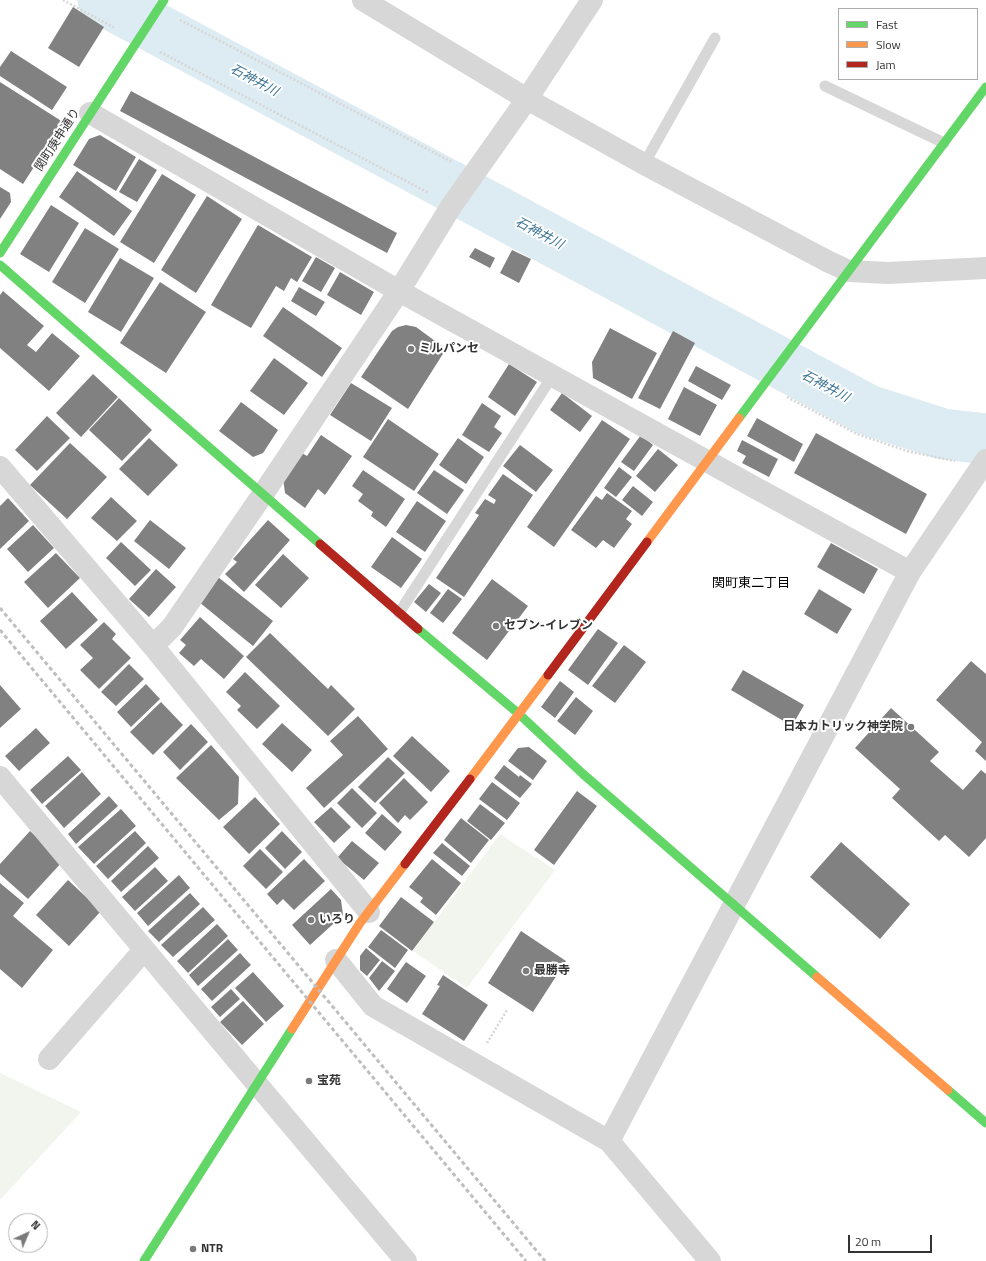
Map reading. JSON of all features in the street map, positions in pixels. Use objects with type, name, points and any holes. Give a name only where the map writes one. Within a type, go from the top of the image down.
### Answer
[{"type":"street","points":[[159,9],[164,0]]},
{"type":"street","points":[[363,0],[527,99],[644,164],[829,262],[849,271],[888,272],[986,268]]},
{"type":"street","points":[[152,646],[172,627],[263,494],[399,291],[452,205],[527,99],[592,0]]},
{"type":"street","name":"関町庚申通り","points":[[0,253],[159,9]]},
{"type":"street","points":[[144,1261],[336,960],[369,912],[519,714],[986,87]]},
{"type":"street","points":[[90,113],[399,291],[910,572]]},
{"type":"street","points":[[0,265],[399,613],[519,714],[583,774],[986,1123]]},
{"type":"street","points":[[609,1141],[910,572],[984,464]]},
{"type":"street","points":[[0,467],[152,646],[369,912]]},
{"type":"street","points":[[0,777],[406,1261]]},
{"type":"street","points":[[49,1059],[144,950]]},
{"type":"street","points":[[336,960],[373,1006],[609,1141],[710,1261]]},
{"type":"lane","points":[[644,164],[715,38]]},
{"type":"lane","points":[[825,86],[944,143]]},
{"type":"lane","points":[[399,613],[553,375]]},
{"type":"path","points":[[63,0],[452,205]]},
{"type":"path","points":[[159,9],[475,174]]},
{"type":"path","points":[[764,385],[857,434],[907,451],[984,464]]},
{"type":"path","points":[[474,1063],[507,1010]]},
{"type":"shaded area","points":[[500,834],[555,870],[467,988],[413,951]]},
{"type":"shaded area","points":[[0,1073],[81,1112],[0,1200]]},
{"type":"building","points":[[73,7],[104,27],[79,67],[48,48]]},
{"type":"building","points":[[11,51],[67,87],[52,110],[0,76],[0,67]]},
{"type":"building","points":[[0,82],[63,122],[23,184],[0,169]]},
{"type":"building","points":[[131,91],[397,233],[387,253],[120,111]]},
{"type":"building","points":[[100,135],[136,157],[116,191],[73,165],[89,139]]},
{"type":"building","points":[[139,159],[157,170],[137,202],[119,192]]},
{"type":"building","points":[[77,171],[132,211],[114,236],[59,197]]},
{"type":"building","points":[[162,174],[196,195],[154,263],[120,242]]},
{"type":"building","points":[[0,187],[10,193],[11,202],[0,219]]},
{"type":"building","points":[[207,196],[242,219],[196,293],[161,270]]},
{"type":"building","points":[[51,205],[79,223],[49,272],[20,254]]},
{"type":"building","points":[[258,225],[312,257],[297,282],[291,278],[284,291],[276,286],[251,328],[211,305]]},
{"type":"building","points":[[85,228],[119,249],[85,303],[52,282]]},
{"type":"building","points":[[475,248],[495,258],[490,268],[469,257]]},
{"type":"building","points":[[512,250],[531,259],[519,283],[500,273]]},
{"type":"building","points":[[316,257],[335,268],[321,292],[302,281]]},
{"type":"building","points":[[120,258],[154,278],[121,332],[88,312]]},
{"type":"building","points":[[340,272],[374,292],[361,315],[327,295]]},
{"type":"building","points":[[160,282],[206,312],[166,373],[120,343]]},
{"type":"building","points":[[299,287],[325,302],[316,316],[291,301]]},
{"type":"building","points":[[3,291],[44,326],[27,345],[36,352],[52,333],[80,356],[49,391],[0,348],[0,295]]},
{"type":"building","points":[[283,307],[342,348],[322,377],[263,336]]},
{"type":"building","points":[[406,325],[416,327],[446,349],[408,409],[361,377],[392,331],[398,327]]},
{"type":"building","points":[[610,328],[657,353],[632,399],[593,378],[592,362]]},
{"type":"building","points":[[673,331],[695,343],[660,409],[638,398]]},
{"type":"building","points":[[274,358],[308,383],[284,415],[250,391]]},
{"type":"building","points":[[509,364],[537,382],[515,416],[488,397]]},
{"type":"building","points":[[696,366],[731,385],[722,400],[688,381]]},
{"type":"building","points":[[93,374],[118,397],[81,437],[56,413]]},
{"type":"building","points":[[351,383],[392,408],[371,441],[330,415]]},
{"type":"building","points":[[684,387],[717,405],[700,436],[668,419]]},
{"type":"building","points":[[562,393],[592,416],[580,432],[550,410]]},
{"type":"building","points":[[119,398],[152,430],[122,461],[89,430]]},
{"type":"building","points":[[241,402],[278,430],[263,453],[253,457],[219,431]]},
{"type":"building","points":[[482,403],[501,416],[494,427],[502,433],[489,452],[462,435]]},
{"type":"building","points":[[47,416],[70,438],[37,471],[15,450]]},
{"type":"building","points":[[757,418],[803,444],[794,462],[747,436]]},
{"type":"building","points":[[388,419],[439,454],[414,491],[363,457]]},
{"type":"building","points":[[602,420],[630,439],[554,547],[527,527]]},
{"type":"building","points":[[816,433],[927,494],[906,534],[794,473]]},
{"type":"building","points":[[321,435],[352,456],[325,495],[318,489],[305,508],[285,493],[283,478],[300,452],[307,456]]},
{"type":"building","points":[[641,435],[653,445],[634,471],[621,462]]},
{"type":"building","points":[[149,438],[178,465],[148,496],[119,469]]},
{"type":"building","points":[[458,438],[484,457],[466,484],[439,465]]},
{"type":"building","points":[[742,440],[778,459],[769,477],[742,463],[746,456],[737,451]]},
{"type":"building","points":[[70,443],[107,477],[67,519],[30,485]]},
{"type":"building","points":[[520,445],[553,470],[536,492],[503,466]]},
{"type":"building","points":[[658,449],[678,465],[655,492],[636,476]]},
{"type":"building","points":[[619,467],[632,477],[616,497],[604,488]]},
{"type":"building","points":[[363,470],[405,499],[386,527],[371,516],[373,512],[358,501],[363,494],[352,486]]},
{"type":"building","points":[[434,470],[464,490],[447,514],[417,493]]},
{"type":"building","points":[[503,474],[533,495],[464,597],[436,578],[479,515],[475,513],[485,499],[494,504],[496,500],[488,495]]},
{"type":"building","points":[[633,486],[653,502],[642,516],[622,500]]},
{"type":"building","points":[[607,493],[632,511],[626,519],[632,524],[614,548],[603,540],[596,548],[571,530],[596,496],[602,500]]},
{"type":"building","points":[[111,497],[137,521],[117,541],[91,518]]},
{"type":"building","points":[[8,498],[29,521],[0,549],[0,506]]},
{"type":"building","points":[[417,501],[446,521],[425,552],[396,532]]},
{"type":"building","points":[[150,520],[186,548],[169,569],[134,541]]},
{"type":"building","points":[[268,520],[290,540],[244,592],[225,574],[237,562],[233,559]]},
{"type":"building","points":[[33,525],[54,548],[28,572],[7,549]]},
{"type":"building","points":[[392,537],[422,559],[401,588],[371,567]]},
{"type":"building","points":[[121,542],[151,570],[135,586],[106,558]]},
{"type":"building","points":[[831,543],[878,569],[864,594],[817,567]]},
{"type":"building","points":[[56,553],[80,578],[48,608],[24,582]]},
{"type":"building","points":[[283,554],[309,578],[281,608],[255,585]]},
{"type":"building","points":[[156,569],[176,587],[149,617],[129,599]]},
{"type":"building","points":[[218,577],[273,621],[253,646],[199,602]]},
{"type":"building","points":[[492,579],[528,606],[487,660],[452,633]]},
{"type":"building","points":[[429,584],[441,593],[426,612],[414,602]]},
{"type":"building","points":[[448,589],[462,599],[443,623],[430,613]]},
{"type":"building","points":[[819,589],[852,609],[837,634],[804,614]]},
{"type":"building","points":[[72,592],[98,620],[66,649],[40,621]]},
{"type":"building","points":[[200,617],[244,656],[224,679],[201,659],[194,666],[179,653],[186,645],[180,640]]},
{"type":"building","points":[[104,622],[116,634],[112,639],[131,658],[99,689],[80,670],[93,658],[80,645]]},
{"type":"building","points":[[598,629],[618,643],[588,685],[568,670]]},
{"type":"building","points":[[270,633],[328,689],[331,685],[355,709],[328,736],[246,657]]},
{"type":"building","points":[[624,645],[646,662],[615,703],[592,686]]},
{"type":"building","points":[[971,661],[986,674],[986,761],[975,751],[982,742],[936,700]]},
{"type":"building","points":[[129,664],[144,679],[116,706],[101,692]]},
{"type":"building","points":[[743,670],[804,705],[792,726],[731,690]]},
{"type":"building","points":[[245,672],[280,706],[257,729],[237,710],[241,706],[226,692]]},
{"type":"building","points":[[560,681],[574,692],[555,718],[541,707]]},
{"type":"building","points":[[146,684],[160,699],[131,727],[117,712]]},
{"type":"building","points":[[0,685],[21,709],[0,728]]},
{"type":"building","points":[[576,697],[593,711],[575,735],[557,721]]},
{"type":"building","points":[[161,702],[183,725],[153,755],[130,732]]},
{"type":"building","points":[[891,708],[939,752],[930,761],[963,790],[981,770],[986,774],[986,838],[969,857],[945,835],[939,841],[892,798],[900,789],[855,748]]},
{"type":"building","points":[[358,716],[388,749],[324,808],[306,788],[343,755],[330,741]]},
{"type":"building","points":[[282,723],[312,750],[292,772],[262,744]]},
{"type":"building","points":[[191,724],[208,742],[180,770],[163,752]]},
{"type":"building","points":[[36,728],[50,743],[19,771],[5,756]]},
{"type":"building","points":[[412,736],[450,771],[431,792],[393,756]]},
{"type":"building","points":[[211,745],[239,777],[238,804],[219,820],[176,778]]},
{"type":"building","points":[[529,747],[547,761],[533,780],[508,761],[518,748]]},
{"type":"building","points":[[68,756],[81,770],[42,804],[30,790]]},
{"type":"building","points":[[388,757],[405,773],[375,803],[358,787]]},
{"type":"building","points":[[504,765],[519,777],[520,775],[532,784],[520,798],[494,778]]},
{"type":"building","points":[[82,772],[101,794],[64,828],[45,806]]},
{"type":"building","points":[[404,778],[428,802],[410,820],[405,815],[398,823],[379,803]]},
{"type":"building","points":[[492,782],[520,803],[507,820],[479,799]]},
{"type":"building","points":[[352,788],[377,813],[362,828],[337,803]]},
{"type":"building","points":[[577,791],[597,806],[554,865],[534,850]]},
{"type":"building","points":[[109,796],[118,806],[76,844],[68,834]]},
{"type":"building","points":[[255,797],[280,824],[249,854],[223,827]]},
{"type":"building","points":[[480,804],[505,823],[491,840],[467,821]]},
{"type":"building","points":[[331,807],[351,827],[334,843],[314,822]]},
{"type":"building","points":[[121,809],[136,826],[94,864],[78,847]]},
{"type":"building","points":[[382,814],[402,832],[385,851],[365,833]]},
{"type":"building","points":[[461,818],[489,840],[471,863],[444,840]]},
{"type":"building","points":[[30,831],[63,861],[28,899],[0,874],[0,864]]},
{"type":"building","points":[[135,831],[146,843],[108,879],[96,866]]},
{"type":"building","points":[[282,831],[302,852],[285,869],[265,848]]},
{"type":"building","points":[[352,841],[379,863],[364,880],[337,858]]},
{"type":"building","points":[[841,842],[910,904],[880,939],[810,877]]},
{"type":"building","points":[[442,843],[470,866],[462,876],[433,853]]},
{"type":"building","points":[[148,846],[159,858],[121,892],[111,881]]},
{"type":"building","points":[[260,849],[283,872],[266,889],[243,866]]},
{"type":"building","points":[[304,859],[325,881],[294,910],[283,899],[277,905],[267,894]]},
{"type":"building","points":[[432,859],[461,883],[436,915],[420,902],[423,898],[409,887]]},
{"type":"building","points":[[155,867],[168,881],[135,911],[122,897]]},
{"type":"building","points":[[179,875],[190,888],[148,926],[137,913]]},
{"type":"building","points":[[68,880],[101,911],[69,946],[36,915]]},
{"type":"building","points":[[0,883],[24,903],[13,916],[53,950],[22,988],[0,969]]},
{"type":"building","points":[[331,889],[341,900],[343,915],[310,945],[292,925]]},
{"type":"building","points":[[190,893],[200,904],[159,942],[148,931]]},
{"type":"building","points":[[401,897],[434,922],[412,951],[379,926]]},
{"type":"building","points":[[203,907],[215,920],[173,957],[161,945]]},
{"type":"building","points":[[217,924],[228,936],[188,973],[177,961]]},
{"type":"building","points":[[381,930],[408,950],[395,968],[368,947]]},
{"type":"building","points":[[521,931],[566,961],[533,1012],[488,983]]},
{"type":"building","points":[[228,939],[238,950],[198,986],[189,975]]},
{"type":"building","points":[[366,948],[380,960],[367,976],[360,970],[360,956]]},
{"type":"building","points":[[240,953],[251,965],[212,1001],[201,989]]},
{"type":"building","points":[[382,961],[395,971],[379,991],[369,978]]},
{"type":"building","points":[[406,962],[426,976],[407,1003],[387,989]]},
{"type":"building","points":[[253,972],[284,1006],[266,1022],[235,988]]},
{"type":"building","points":[[443,975],[488,1005],[464,1041],[422,1014],[440,986],[437,985]]},
{"type":"building","points":[[231,989],[240,999],[220,1017],[211,1007]]},
{"type":"building","points":[[243,1001],[264,1024],[242,1045],[220,1022]]},
{"type":"waterway","name":"石神井川","points":[[103,0],[868,410],[943,434],[986,439]]},
{"type":"railway","points":[[0,608],[545,1261]]},
{"type":"railway","points":[[0,630],[526,1261]]},
{"type":"traffic: fast","points":[[0,253],[164,0]]},
{"type":"traffic: fast","points":[[739,418],[986,87]]},
{"type":"traffic: fast","points":[[0,265],[320,544]]},
{"type":"traffic: fast","points":[[418,629],[519,714],[583,774],[817,977]]},
{"type":"traffic: fast","points":[[144,1261],[292,1029]]},
{"type":"traffic: fast","points":[[948,1090],[986,1123]]},
{"type":"traffic: slow","points":[[647,542],[739,418]]},
{"type":"traffic: slow","points":[[470,779],[548,675]]},
{"type":"traffic: slow","points":[[292,1029],[360,923],[405,864]]},
{"type":"traffic: slow","points":[[817,977],[948,1090]]},
{"type":"traffic: jam","points":[[548,675],[647,542]]},
{"type":"traffic: jam","points":[[320,544],[418,629]]},
{"type":"traffic: jam","points":[[405,864],[470,779]]},
{"type":"place","name":"ミルパンセ","points":[[411,349]]},
{"type":"place","name":"セブン-イレブン","points":[[496,626]]},
{"type":"place","name":"日本カトリック神学院","points":[[911,727]]},
{"type":"place","name":"いろり","points":[[311,920]]},
{"type":"place","name":"最勝寺","points":[[526,971]]},
{"type":"place","name":"宝苑","points":[[309,1081]]},
{"type":"place","name":"NTR","points":[[193,1249]]},
{"type":"district","name":"関町東二丁目","points":[[751,584]]}]
